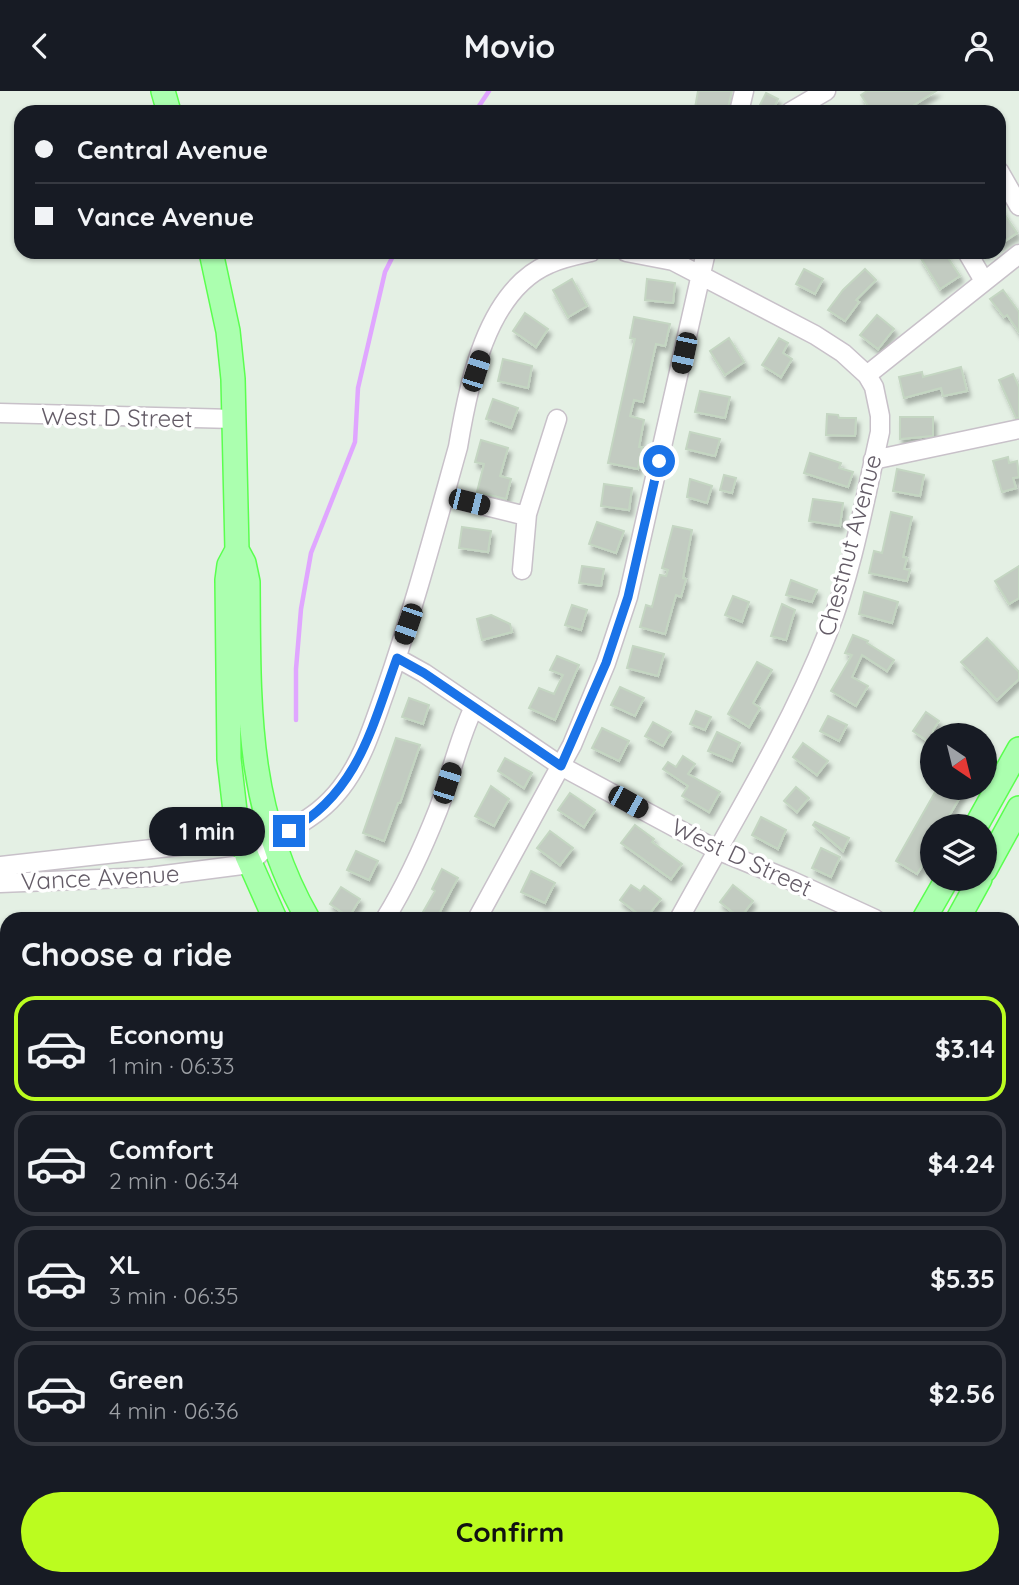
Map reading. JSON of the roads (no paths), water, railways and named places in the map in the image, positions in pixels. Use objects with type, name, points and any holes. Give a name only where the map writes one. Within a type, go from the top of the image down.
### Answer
[{"type":"main road","points":[[213,259],[228,331],[234,419],[237,550],[244,563],[248,582],[249,690],[253,750],[261,800],[273,840],[304,912]]},
{"type":"main road","points":[[237,550],[229,565],[227,580],[229,759],[234,811],[241,839],[272,912]]},
{"type":"main road","points":[[983,814],[1019,749]]},
{"type":"main road","points":[[997,848],[1019,808]]},
{"type":"main road","points":[[928,912],[940,891]]},
{"type":"main road","points":[[962,912],[973,891]]},
{"type":"street","points":[[802,105],[825,91]]},
{"type":"street","points":[[1006,183],[1019,206]]},
{"type":"street","points":[[867,375],[1019,254]]},
{"type":"street","points":[[249,863],[273,840],[312,818],[342,786],[363,752],[397,658],[444,496],[476,371],[497,311],[509,294],[525,279],[547,264],[565,259]]},
{"type":"street","points":[[662,259],[701,274]]},
{"type":"street","points":[[481,912],[561,766],[606,663],[628,597],[704,259]]},
{"type":"street","points":[[971,259],[984,281]]},
{"type":"street","name":"Chestnut Avenue","points":[[683,912],[791,718],[828,631],[843,587],[873,460],[880,415],[874,387],[867,375],[843,353],[815,335],[701,274]]},
{"type":"street","name":"West D Street","points":[[0,414],[234,419]]},
{"type":"street","points":[[522,570],[527,514],[557,419]]},
{"type":"street","points":[[873,460],[1019,429]]},
{"type":"street","points":[[444,496],[527,514]]},
{"type":"street","name":"West D Street","points":[[397,658],[424,673],[561,766],[717,850],[860,912]]},
{"type":"street","points":[[389,912],[438,811],[463,730],[474,707]]},
{"type":"street","name":"Vance Avenue","points":[[0,866],[241,839],[273,840]]},
{"type":"street","name":"Vance Avenue","points":[[0,883],[149,877],[249,863]]},
{"type":"waterway","points":[[480,105],[489,91]]},
{"type":"waterway","points":[[296,720],[296,669],[301,609],[311,553],[355,442],[358,388],[385,272],[392,259]]}]
